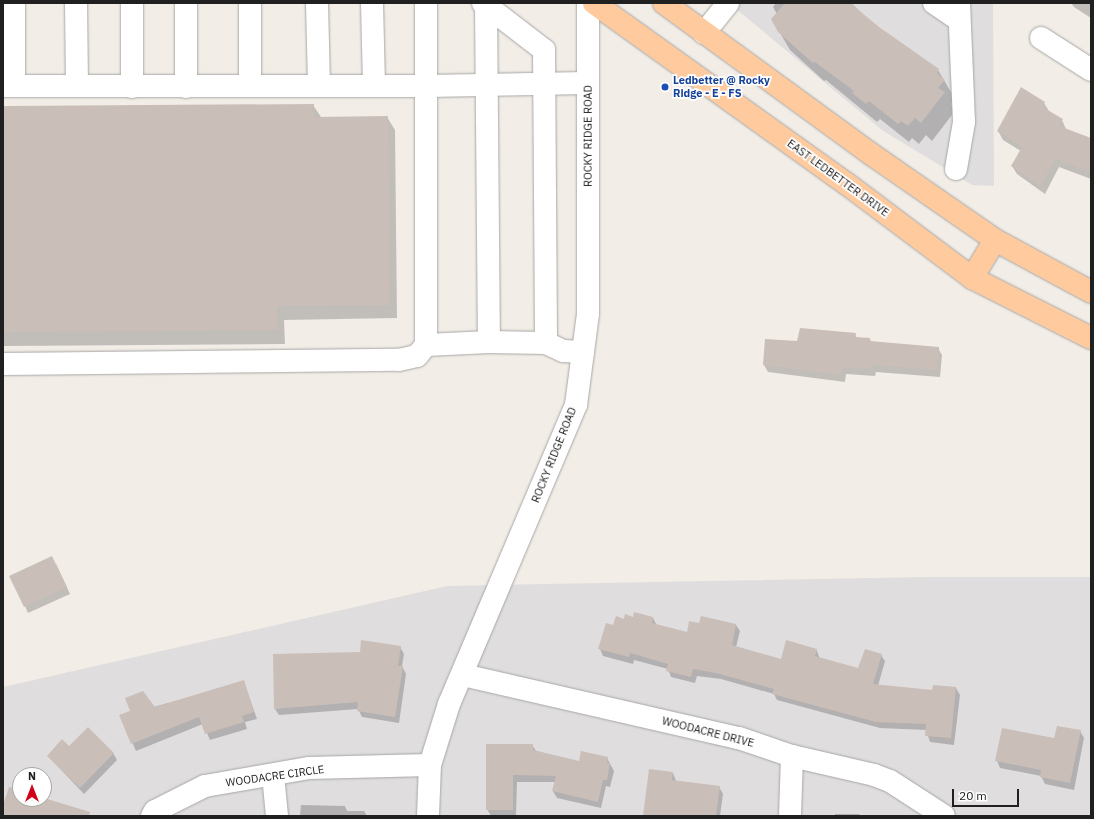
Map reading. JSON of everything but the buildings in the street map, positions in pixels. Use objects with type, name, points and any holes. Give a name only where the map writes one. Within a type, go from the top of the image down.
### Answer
[{"type":"main road","name":"EAST LEDBETTER DRIVE","points":[[594,3],[847,184],[972,278],[1091,338]]},
{"type":"main road","points":[[664,3],[871,154],[995,240],[1091,292]]},
{"type":"main road","points":[[972,278],[995,240]]},
{"type":"street","points":[[14,3],[9,86],[426,86],[588,83]]},
{"type":"street","points":[[76,3],[77,86]]},
{"type":"street","points":[[132,3],[132,86]]},
{"type":"street","points":[[186,3],[186,87]]},
{"type":"street","points":[[250,3],[250,86]]},
{"type":"street","points":[[317,3],[319,86]]},
{"type":"street","points":[[372,3],[374,86]]},
{"type":"street","points":[[3,364],[399,360],[417,356],[426,345],[426,3]]},
{"type":"street","name":"ROCKY RIDGE ROAD","points":[[428,816],[430,766],[449,704],[463,675],[576,405],[588,314],[588,3]]},
{"type":"street","points":[[704,33],[728,3]]},
{"type":"street","points":[[934,3],[959,12],[964,122],[956,170]]},
{"type":"street","points":[[484,4],[544,50],[546,344]]},
{"type":"street","points":[[484,4],[487,85],[489,342]]},
{"type":"street","points":[[1040,38],[1091,70]]},
{"type":"street","points":[[426,345],[489,342],[546,344],[563,351],[583,352]]},
{"type":"street","name":"WOODACRE DRIVE","points":[[463,675],[739,738],[792,756],[874,775],[890,781],[944,816]]},
{"type":"street","points":[[790,816],[792,756]]},
{"type":"street","name":"WOODACRE CIRCLE","points":[[152,816],[154,811],[205,786],[310,768],[430,766]]},
{"type":"street","points":[[274,775],[277,816]]},
{"type":"shaded area","points":[[729,3],[993,3],[994,186],[972,185],[882,130]]},
{"type":"shaded area","points":[[927,577],[1091,577],[1091,816],[3,816],[3,687],[447,586]]},
{"type":"place","name":"Ledbetter @ Rocky Ridge - E - FS","points":[[665,87]]}]
